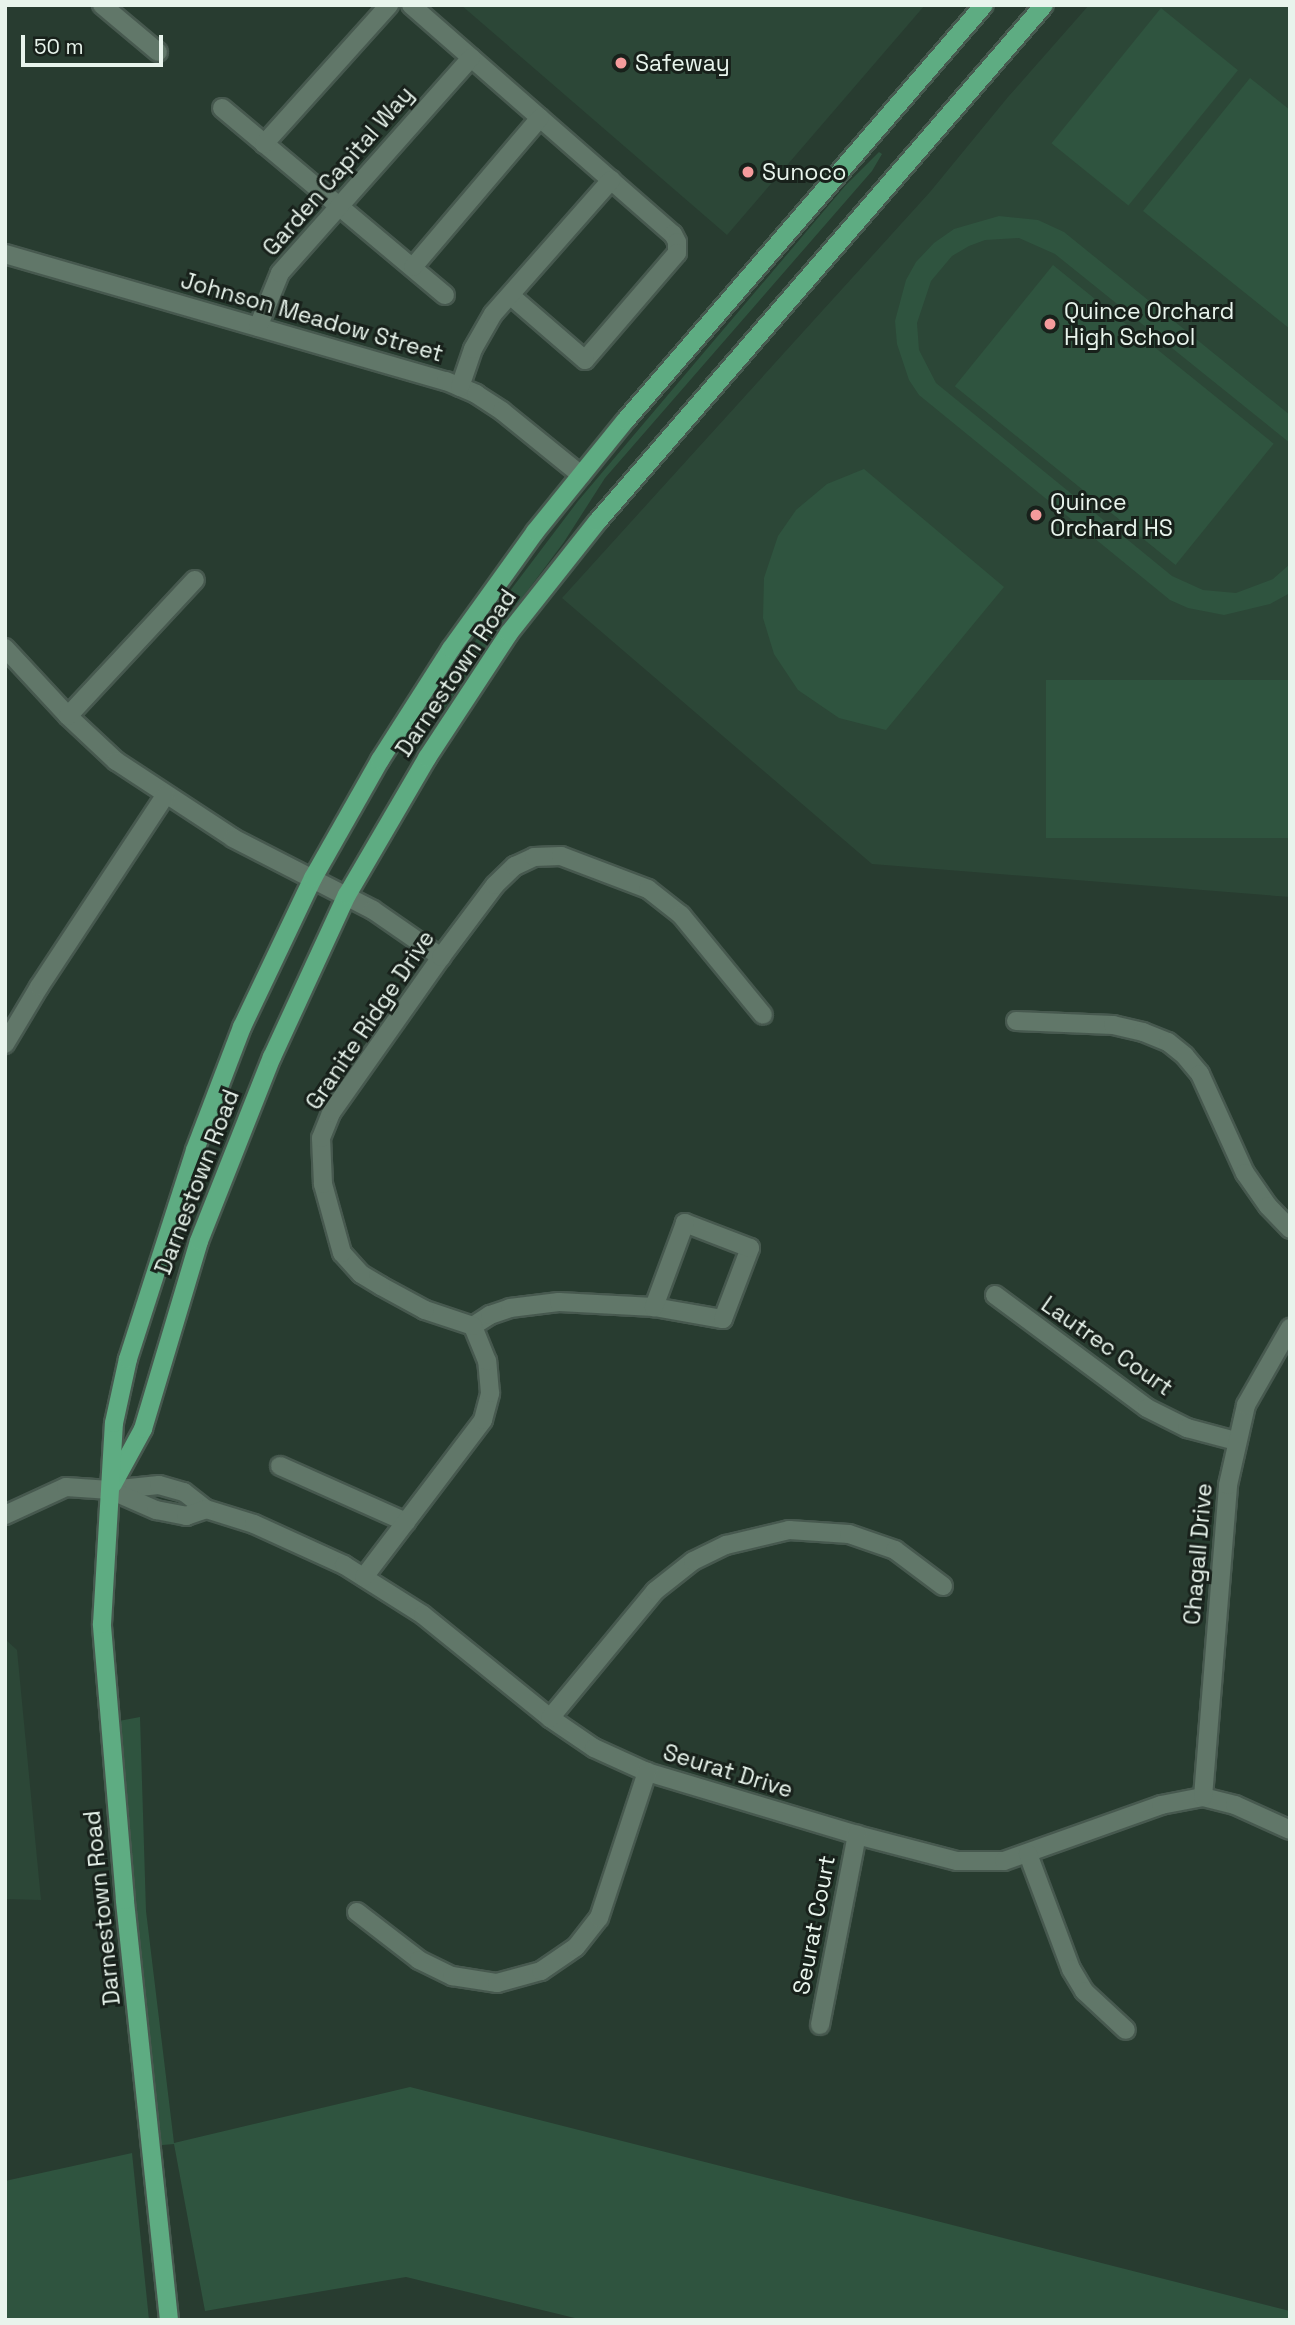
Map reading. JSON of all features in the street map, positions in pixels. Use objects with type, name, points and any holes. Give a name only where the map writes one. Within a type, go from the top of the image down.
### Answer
[{"type":"main road","name":"Darnestown Road","points":[[169,2320],[107,1716],[102,1623],[114,1423],[128,1359],[156,1266],[242,1027],[313,878],[374,770],[451,649],[581,475],[985,5]]},
{"type":"main road","name":"Darnestown Road","points":[[110,1490],[143,1429],[177,1307],[236,1143],[347,895],[453,717],[550,579],[1044,5]]},
{"type":"street","points":[[264,144],[389,5]]},
{"type":"street","points":[[411,5],[673,234],[677,253],[585,360],[510,295]]},
{"type":"street","points":[[111,8],[158,52]]},
{"type":"street","name":"Garden Capital Way","points":[[258,327],[279,274],[471,58]]},
{"type":"street","points":[[222,108],[445,295]]},
{"type":"street","points":[[412,267],[540,118]]},
{"type":"street","points":[[460,387],[482,330],[611,180]]},
{"type":"street","name":"Johnson Meadow Street","points":[[5,254],[460,387],[502,411],[581,475]]},
{"type":"street","points":[[68,716],[195,580]]},
{"type":"street","points":[[5,648],[68,716],[116,761],[165,796],[233,838],[347,895],[441,957]]},
{"type":"street","points":[[5,1044],[39,987],[165,796]]},
{"type":"street","name":"Granite Ridge Drive","points":[[473,1326],[425,1310],[361,1274],[342,1253],[324,1184],[321,1138],[331,1113],[495,885],[516,866],[534,857],[561,856],[648,889],[681,915],[763,1015]]},
{"type":"street","points":[[1016,1021],[1113,1025],[1143,1032],[1168,1042],[1185,1056],[1200,1074],[1245,1173],[1268,1206],[1290,1229]]},
{"type":"street","points":[[364,1577],[483,1420],[490,1393],[487,1361],[473,1326],[490,1315],[510,1308],[559,1302],[654,1307],[723,1320],[750,1248],[685,1223],[654,1307]]},
{"type":"street","name":"Lautrec Court","points":[[995,1295],[1147,1408],[1187,1428],[1236,1441]]},
{"type":"street","name":"Chagall Drive","points":[[1203,1797],[1227,1485],[1246,1405],[1290,1328]]},
{"type":"street","points":[[280,1466],[406,1522]]},
{"type":"street","name":"Seurat Drive","points":[[5,1515],[66,1487],[110,1490],[159,1485],[184,1492],[206,1509],[287,1538],[364,1577],[423,1615],[550,1717],[594,1748],[647,1772],[857,1835],[957,1861],[1004,1861],[1161,1805],[1203,1797],[1235,1805],[1290,1830]]},
{"type":"street","points":[[550,1717],[654,1591],[693,1561],[726,1545],[789,1530],[849,1534],[895,1550],[943,1586]]},
{"type":"street","points":[[357,1912],[419,1960],[452,1976],[497,1983],[541,1971],[576,1947],[599,1918],[647,1772]]},
{"type":"street","name":"Seurat Court","points":[[820,2025],[857,1835]]},
{"type":"street","points":[[1028,1854],[1071,1969],[1083,1991],[1126,2030]]},
{"type":"shaded area","points":[[461,5],[925,5],[727,235]]},
{"type":"shaded area","name":"Quince Orchard High School","points":[[1089,5],[1290,5],[1290,897],[872,864],[562,598],[930,192],[1008,97]]},
{"type":"shaded area","points":[[1161,8],[1238,70],[1128,206],[1051,143]]},
{"type":"shaded area","points":[[1250,78],[1290,110],[1290,329],[1143,211]]},
{"type":"shaded area","points":[[879,152],[882,154],[872,171],[605,478],[564,542],[492,638],[441,714],[434,710],[488,620],[578,501],[845,186]]},
{"type":"shaded area","points":[[999,216],[1038,220],[1064,232],[1290,415],[1290,443],[1055,254],[1019,238],[985,240],[969,246],[952,256],[931,281],[917,323],[919,350],[936,383],[1172,576],[1203,590],[1236,593],[1273,579],[1290,564],[1290,593],[1270,604],[1224,615],[1188,608],[1170,600],[919,395],[909,380],[897,344],[895,321],[906,280],[916,262],[934,243],[954,229]]},
{"type":"shaded area","points":[[1053,265],[1274,444],[1176,565],[955,386]]},
{"type":"shaded area","points":[[864,469],[1004,587],[886,730],[839,718],[798,690],[774,654],[763,618],[764,578],[778,536],[796,510],[827,484]]},
{"type":"shaded area","points":[[1046,680],[1290,680],[1290,838],[1046,838]]},
{"type":"shaded area","points":[[5,1639],[17,1650],[41,1900],[5,1899]]},
{"type":"shaded area","points":[[140,1717],[146,1911],[174,2143],[410,2087],[1290,2311],[1290,2320],[583,2320],[406,2277],[205,2311],[174,2144],[151,2146],[108,1723]]},
{"type":"shaded area","points":[[132,2153],[149,2320],[5,2320],[5,2181]]},
{"type":"place","name":"Safeway","points":[[621,63]]},
{"type":"place","name":"Sunoco","points":[[748,172]]},
{"type":"place","name":"Quince Orchard High School","points":[[1050,324]]},
{"type":"place","name":"Quince Orchard HS","points":[[1036,515]]}]
